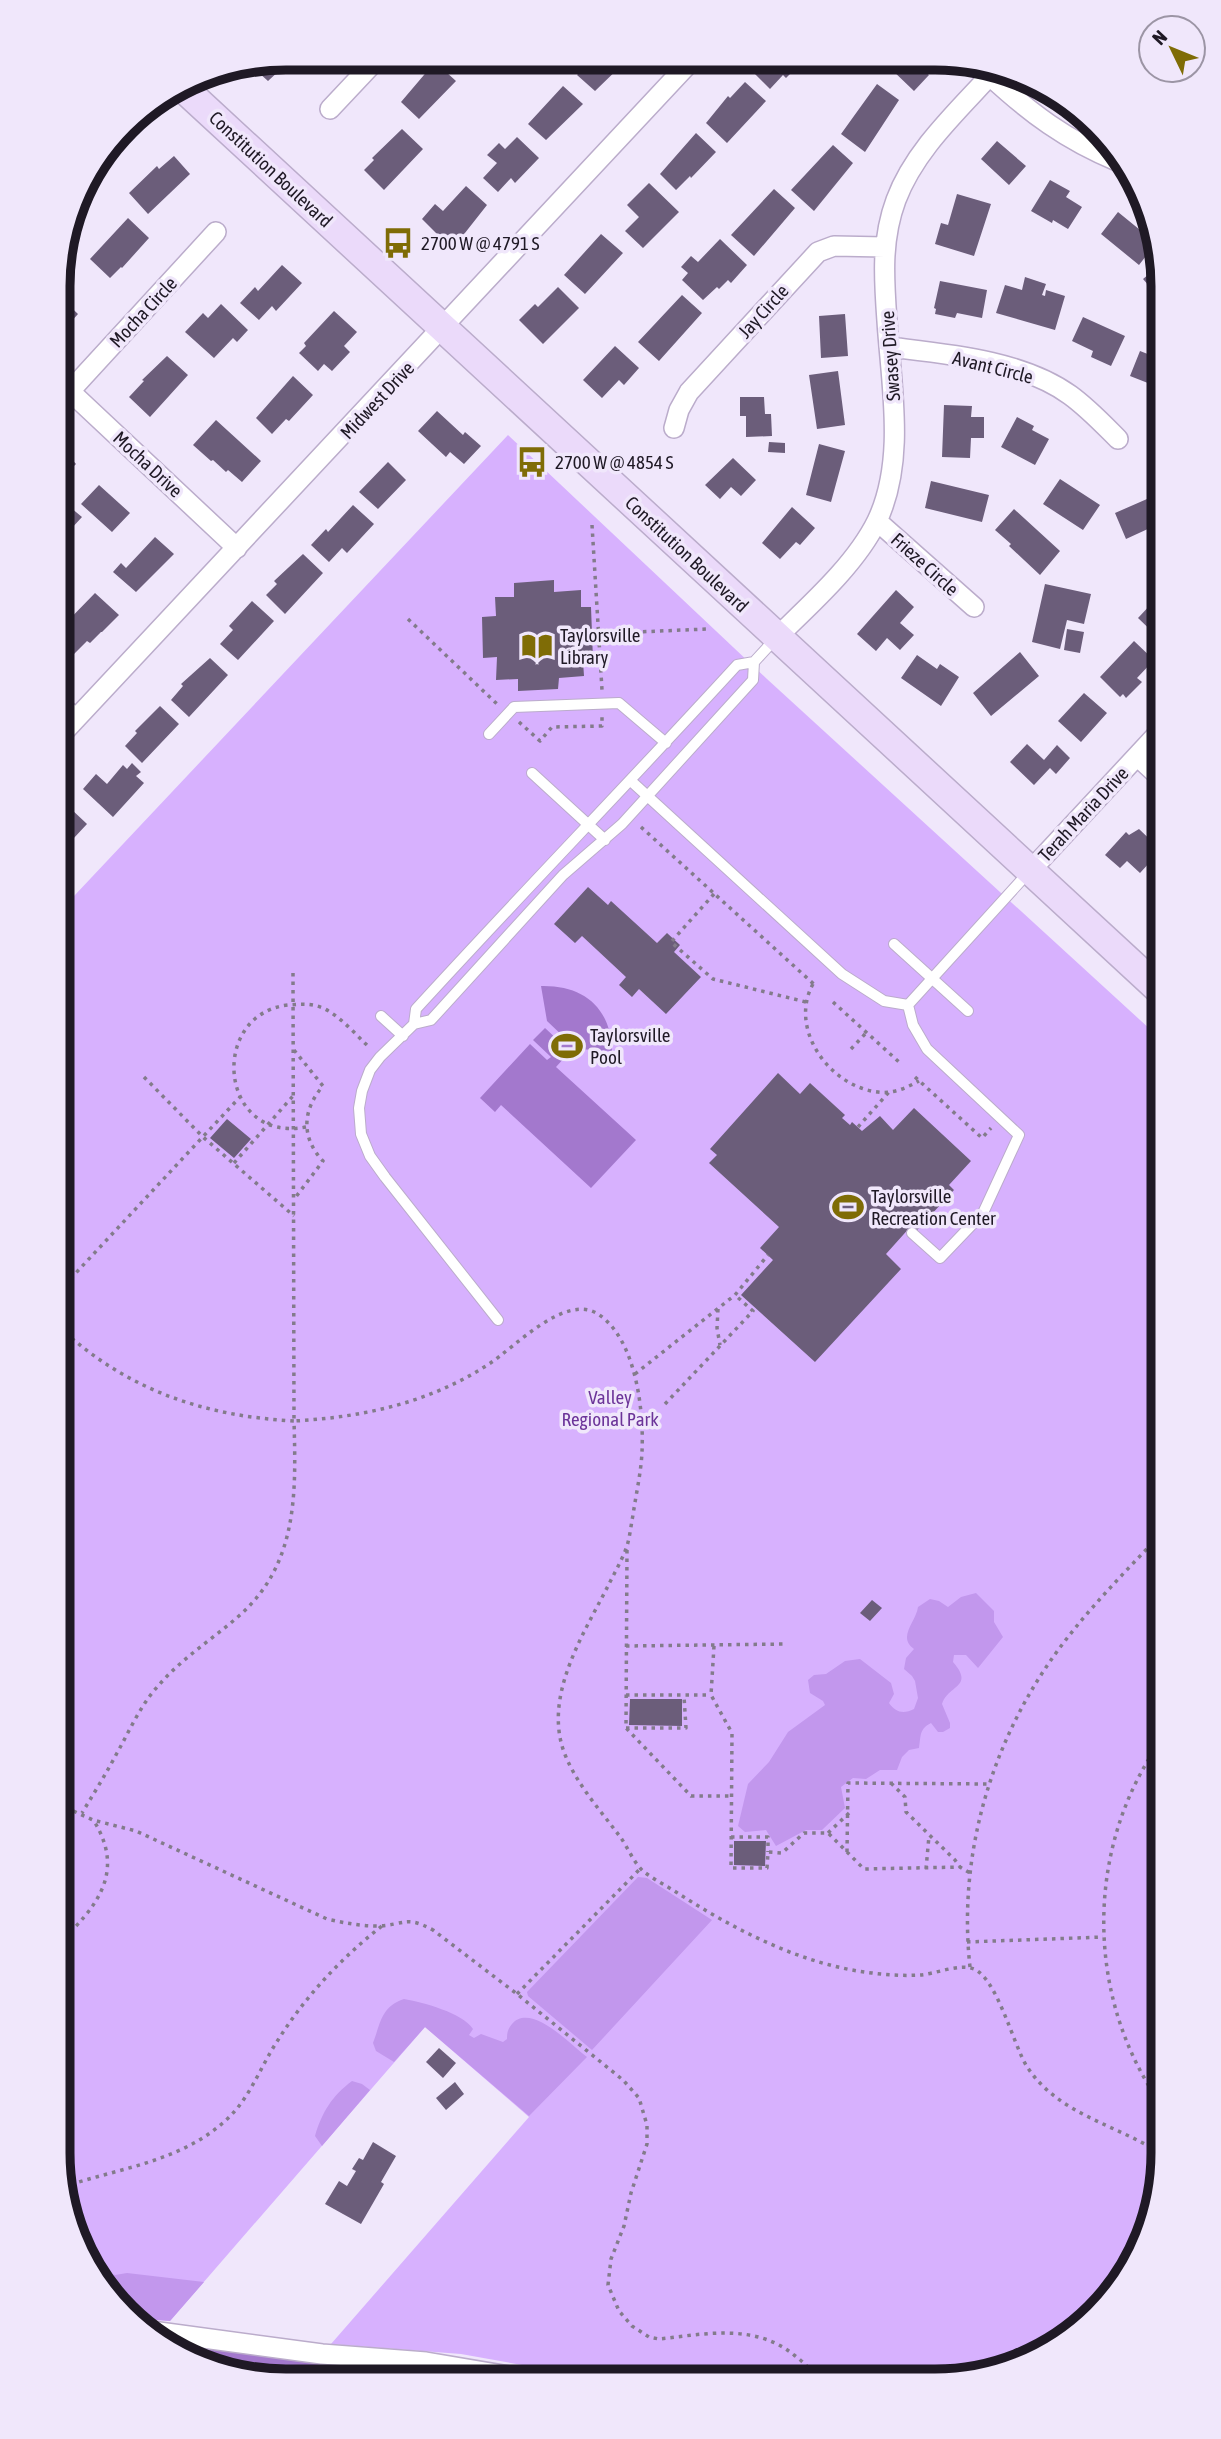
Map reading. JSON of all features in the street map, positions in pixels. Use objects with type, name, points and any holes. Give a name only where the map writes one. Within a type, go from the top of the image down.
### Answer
[{"type":"main road","name":"Constitution Boulevard","points":[[189,93],[1151,982]]},
{"type":"street","points":[[330,109],[367,70]]},
{"type":"street","name":"Midwest Drive","points":[[70,725],[683,70]]},
{"type":"street","name":"Swasey Drive","points":[[777,637],[846,565],[877,521],[888,489],[893,458],[894,423],[884,271],[889,223],[896,199],[925,148],[988,77]]},
{"type":"street","points":[[999,80],[1040,120],[1076,143],[1108,157]]},
{"type":"street","name":"Mocha Circle","points":[[70,381],[216,232]]},
{"type":"street","name":"Jay Circle","points":[[674,428],[679,410],[689,392],[818,252],[834,246],[885,247]]},
{"type":"street","name":"Avant Circle","points":[[889,347],[932,352],[1024,371],[1070,395],[1118,439]]},
{"type":"street","name":"Mocha Drive","points":[[70,391],[237,548]]},
{"type":"street","name":"Frieze Circle","points":[[877,521],[974,607]]},
{"type":"street","points":[[70,714],[76,719]]},
{"type":"street","name":"Terah Maria Drive","points":[[1031,870],[1151,741]]},
{"type":"street","points":[[1137,756],[1151,769]]},
{"type":"street","points":[[166,2333],[322,2354],[426,2362],[467,2369]]},
{"type":"lane","points":[[414,1024],[416,1009],[737,665],[754,662],[777,637]]},
{"type":"lane","points":[[498,1320],[385,1177],[365,1147],[359,1108],[365,1081],[380,1057],[414,1024],[431,1020],[563,876],[605,840],[647,796],[753,680],[754,662]]},
{"type":"lane","points":[[489,734],[514,707],[619,703],[666,743]]},
{"type":"lane","points":[[532,773],[605,840]]},
{"type":"lane","points":[[631,781],[842,974],[884,1001],[908,1005]]},
{"type":"lane","points":[[908,1005],[1031,870]]},
{"type":"lane","points":[[894,944],[968,1011]]},
{"type":"lane","points":[[908,1005],[913,1025],[927,1049],[1018,1135],[983,1213],[940,1258],[912,1233]]},
{"type":"lane","points":[[381,1016],[403,1036]]},
{"type":"path","points":[[408,619],[540,741],[552,727],[602,726],[592,525]]},
{"type":"path","points":[[592,634],[706,629]]},
{"type":"path","points":[[641,827],[815,985],[806,1002],[805,1019],[812,1044],[834,1067],[862,1088],[889,1092],[907,1087],[917,1079],[982,1139],[992,1127]]},
{"type":"path","points":[[714,894],[671,942],[713,979],[806,1002]]},
{"type":"path","points":[[82,1813],[157,1686],[240,1615],[274,1575],[288,1537],[295,1481],[293,972]]},
{"type":"path","points":[[834,1002],[899,1062]]},
{"type":"path","points":[[306,1127],[294,1130],[268,1125],[251,1113],[240,1097],[233,1068],[238,1043],[246,1029],[271,1009],[294,1004],[314,1005],[329,1012],[371,1049]]},
{"type":"path","points":[[851,1049],[866,1032]]},
{"type":"path","points":[[293,1050],[323,1086],[309,1108],[306,1127],[313,1149],[323,1161],[294,1200]]},
{"type":"path","points":[[144,1077],[203,1137],[294,1216]]},
{"type":"path","points":[[858,1127],[889,1092]]},
{"type":"path","points":[[234,1163],[294,1095]]},
{"type":"path","points":[[70,1279],[240,1097]]},
{"type":"path","points":[[635,1374],[735,1295],[768,1255]]},
{"type":"path","points":[[666,1404],[753,1311],[735,1295]]},
{"type":"path","points":[[70,1337],[117,1372],[167,1397],[220,1413],[294,1421],[362,1415],[438,1392],[491,1363],[549,1320],[573,1309],[592,1311],[606,1321],[621,1342],[635,1374],[642,1427],[642,1456],[627,1548],[626,1728],[691,1796],[731,1796]]},
{"type":"path","points":[[718,1309],[717,1328],[721,1346]]},
{"type":"path","points":[[970,1967],[967,1942],[970,1873],[980,1815],[1000,1751],[1015,1719],[1051,1659],[1083,1619],[1151,1545]]},
{"type":"path","points":[[627,1548],[575,1653],[562,1687],[558,1716],[563,1750],[576,1777],[640,1869],[721,1920],[783,1949],[825,1963],[893,1975],[923,1975],[970,1967],[978,1971],[990,1986],[1027,2066],[1051,2093],[1080,2115],[1126,2133],[1151,2148]]},
{"type":"path","points":[[626,1646],[784,1644]]},
{"type":"path","points":[[714,1646],[711,1695],[732,1730],[731,1796],[731,1837],[731,1868],[767,1868],[768,1837],[731,1837]]},
{"type":"path","points":[[626,1695],[711,1695]]},
{"type":"path","points":[[626,1728],[686,1728],[684,1696]]},
{"type":"path","points":[[1151,1757],[1137,1780],[1116,1833],[1104,1899],[1103,1937],[1108,1977],[1124,2034],[1151,2089]]},
{"type":"path","points":[[847,1852],[848,1783],[989,1784]]},
{"type":"path","points":[[891,1783],[905,1797],[905,1812],[960,1867],[970,1873]]},
{"type":"path","points":[[70,1808],[93,1820],[136,1832],[327,1919],[356,1926],[383,1926],[409,1920],[433,1930],[623,2080],[643,2106],[648,2125],[647,2144],[608,2272],[608,2285],[619,2311],[640,2332],[659,2339],[735,2333],[767,2338],[795,2355],[809,2369]]},
{"type":"path","points":[[768,1852],[782,1853],[804,1833],[828,1833],[849,1813]]},
{"type":"path","points":[[70,1932],[87,1914],[106,1878],[109,1856],[102,1834],[93,1820]]},
{"type":"path","points":[[828,1833],[864,1869],[960,1867]]},
{"type":"path","points":[[926,1869],[929,1835]]},
{"type":"path","points":[[517,1994],[640,1869]]},
{"type":"path","points":[[72,2184],[153,2162],[224,2122],[249,2092],[278,2040],[310,1996],[333,1970],[383,1926]]},
{"type":"path","points":[[967,1942],[1103,1937]]},
{"type":"green space","name":"Valley Regional Park","points":[[508,435],[767,679],[1151,1030],[1151,2167],[1144,2209],[1135,2236],[1122,2261],[1088,2306],[1043,2340],[1018,2353],[991,2362],[935,2369],[544,2369],[461,2354],[331,2344],[529,2117],[425,2027],[170,2321],[149,2319],[106,2273],[81,2222],[74,2195],[70,2153],[70,900]]},
{"type":"shaded area","points":[[541,986],[570,990],[582,995],[600,1011],[607,1023],[612,1051],[574,1047],[556,1067],[636,1140],[591,1188],[501,1105],[495,1112],[480,1098],[530,1044],[547,1060],[551,1057],[533,1040],[545,1028],[560,1042],[557,1045],[559,1048],[567,1040],[547,1021]]},
{"type":"shaded area","points":[[976,1593],[994,1611],[994,1622],[1003,1637],[978,1668],[966,1655],[954,1655],[953,1662],[959,1670],[961,1681],[942,1704],[950,1728],[938,1732],[931,1723],[927,1725],[922,1730],[919,1748],[909,1750],[902,1757],[897,1770],[880,1770],[866,1779],[853,1778],[841,1787],[845,1808],[822,1830],[806,1830],[776,1846],[766,1830],[745,1832],[738,1826],[748,1784],[769,1762],[788,1732],[825,1705],[810,1693],[808,1680],[814,1675],[826,1674],[845,1661],[860,1659],[891,1683],[894,1694],[889,1703],[894,1709],[907,1712],[914,1709],[918,1698],[915,1681],[904,1669],[906,1658],[914,1649],[909,1644],[907,1634],[918,1607],[930,1599],[948,1607],[961,1597]]},
{"type":"shaded area","points":[[638,1877],[647,1878],[712,1920],[592,2050],[528,1996],[527,1992]]},
{"type":"shaded area","points":[[404,1999],[461,2018],[473,2029],[469,2035],[474,2038],[481,2034],[503,2042],[507,2039],[512,2024],[529,2018],[551,2028],[587,2057],[529,2116],[425,2027],[394,2062],[376,2051],[373,2043],[383,2016],[391,2006]]},
{"type":"shaded area","points":[[352,2081],[370,2090],[322,2146],[315,2136],[321,2119],[333,2099]]},
{"type":"shaded area","points":[[105,2272],[115,2275],[127,2273],[204,2282],[170,2321],[149,2319]]},
{"type":"building","points":[[280,70],[268,81],[258,72]]},
{"type":"building","points":[[428,70],[444,70],[456,81],[419,119],[401,102]]},
{"type":"building","points":[[582,70],[617,70],[595,91],[577,75]]},
{"type":"building","points":[[757,70],[794,70],[786,78],[783,75],[770,89],[754,73]]},
{"type":"building","points":[[892,70],[924,70],[929,75],[914,91]]},
{"type":"building","points":[[745,82],[766,101],[727,143],[706,123],[728,96],[730,98]]},
{"type":"building","points":[[877,84],[899,100],[865,152],[841,134]]},
{"type":"building","points":[[563,86],[583,104],[546,140],[528,124]]},
{"type":"building","points":[[402,129],[423,149],[384,190],[364,170],[374,160],[372,158]]},
{"type":"building","points":[[696,133],[716,152],[676,190],[660,174]]},
{"type":"building","points":[[517,137],[539,158],[515,183],[511,178],[498,192],[483,178],[497,163],[487,155],[499,143],[505,149]]},
{"type":"building","points":[[997,141],[1026,166],[1009,185],[981,159]]},
{"type":"building","points":[[833,145],[853,163],[814,211],[791,190]]},
{"type":"building","points":[[174,156],[190,174],[148,214],[129,193],[157,166],[159,169]]},
{"type":"building","points":[[1050,180],[1070,191],[1066,197],[1082,207],[1068,229],[1031,211]]},
{"type":"building","points":[[649,183],[679,212],[643,248],[625,231],[639,217],[627,205]]},
{"type":"building","points":[[466,186],[487,205],[461,238],[458,236],[449,246],[422,219],[435,204],[443,211]]},
{"type":"building","points":[[774,189],[795,208],[754,256],[731,235]]},
{"type":"building","points":[[957,194],[991,204],[974,256],[935,244],[941,223],[948,225]]},
{"type":"building","points":[[1118,212],[1145,234],[1148,253],[1139,265],[1101,234]]},
{"type":"building","points":[[128,218],[149,238],[110,278],[90,259]]},
{"type":"building","points":[[601,234],[623,253],[585,294],[564,275]]},
{"type":"building","points":[[720,239],[747,265],[731,283],[728,280],[703,300],[682,280],[688,273],[681,267],[691,256],[698,262]]},
{"type":"building","points":[[282,265],[302,283],[276,311],[272,306],[259,320],[240,303],[255,287],[258,291]]},
{"type":"building","points":[[1150,273],[1151,288],[1143,279]]},
{"type":"building","points":[[1025,277],[1046,284],[1042,295],[1045,296],[1046,290],[1065,296],[1055,330],[996,313],[1005,285],[1022,290]]},
{"type":"building","points":[[940,281],[987,290],[982,318],[957,313],[955,318],[935,314]]},
{"type":"building","points":[[558,287],[579,308],[543,344],[519,320],[535,304],[538,307]]},
{"type":"building","points":[[682,295],[702,313],[659,361],[638,342]]},
{"type":"building","points":[[221,304],[248,330],[237,342],[233,338],[214,358],[185,332],[203,313],[208,318]]},
{"type":"building","points":[[70,306],[78,314],[70,323]]},
{"type":"building","points":[[334,311],[357,332],[344,346],[350,352],[332,371],[324,364],[318,371],[299,353],[306,346],[304,343]]},
{"type":"building","points":[[845,314],[848,356],[821,358],[819,316]]},
{"type":"building","points":[[1083,317],[1125,336],[1111,366],[1091,357],[1093,351],[1072,341]]},
{"type":"building","points":[[615,346],[639,368],[624,385],[619,380],[602,398],[583,380]]},
{"type":"building","points":[[1140,351],[1151,355],[1151,384],[1130,376]]},
{"type":"building","points":[[167,356],[188,375],[150,417],[129,397]]},
{"type":"building","points":[[838,371],[845,425],[817,429],[809,375]]},
{"type":"building","points":[[293,376],[313,395],[289,421],[286,419],[272,434],[256,418]]},
{"type":"building","points":[[740,397],[764,397],[765,414],[771,414],[772,436],[746,437],[746,416],[740,416]]},
{"type":"building","points":[[944,405],[972,406],[971,417],[984,417],[984,438],[971,438],[970,458],[942,457]]},
{"type":"building","points":[[437,411],[463,435],[465,432],[481,446],[464,464],[450,452],[446,457],[418,431]]},
{"type":"building","points":[[1017,417],[1034,426],[1032,430],[1049,439],[1035,465],[1001,447]]},
{"type":"building","points":[[216,420],[261,461],[242,482],[193,445]]},
{"type":"building","points":[[769,442],[785,443],[785,453],[768,452]]},
{"type":"building","points":[[819,444],[845,451],[831,502],[806,495]]},
{"type":"building","points":[[70,457],[76,464],[70,470]]},
{"type":"building","points":[[733,458],[756,480],[741,496],[731,487],[720,499],[705,485]]},
{"type":"building","points":[[388,462],[406,480],[378,509],[359,492]]},
{"type":"building","points":[[1060,479],[1100,505],[1083,530],[1043,504]]},
{"type":"building","points":[[931,481],[989,495],[982,522],[925,508]]},
{"type":"building","points":[[99,485],[130,513],[112,532],[81,504]]},
{"type":"building","points":[[1151,497],[1151,528],[1126,539],[1115,513]]},
{"type":"building","points":[[353,505],[374,524],[347,553],[342,548],[329,562],[311,545],[326,529],[328,532]]},
{"type":"building","points":[[70,507],[82,517],[70,530]]},
{"type":"building","points":[[792,507],[815,528],[800,545],[796,542],[780,559],[762,543]]},
{"type":"building","points":[[1014,509],[1060,551],[1040,575],[995,530]]},
{"type":"building","points":[[155,537],[174,554],[136,592],[113,572],[121,563],[126,568]]},
{"type":"building","points":[[303,554],[323,573],[285,614],[266,595],[277,584],[274,581]]},
{"type":"building","name":"Taylorsville Library","points":[[554,580],[554,592],[581,590],[581,607],[591,607],[593,660],[583,661],[584,676],[559,678],[558,689],[518,691],[518,679],[496,680],[497,657],[483,658],[482,617],[496,616],[495,597],[514,597],[514,583]]},
{"type":"building","points":[[1045,584],[1091,594],[1084,624],[1067,620],[1060,649],[1032,642]]},
{"type":"building","points":[[896,590],[914,607],[900,623],[914,635],[900,650],[887,638],[876,651],[857,634]]},
{"type":"building","points":[[95,593],[119,615],[73,655],[70,652],[70,619]]},
{"type":"building","points":[[252,601],[274,621],[238,660],[220,644],[233,630],[229,626]]},
{"type":"building","points":[[1151,604],[1151,630],[1138,618]]},
{"type":"building","points":[[1067,629],[1084,632],[1080,653],[1064,650]]},
{"type":"building","points":[[1134,641],[1151,657],[1151,663],[1137,678],[1142,682],[1126,698],[1123,694],[1120,697],[1100,677]]},
{"type":"building","points":[[1020,652],[1039,676],[991,716],[973,693]]},
{"type":"building","points":[[917,655],[937,669],[940,664],[959,677],[941,706],[901,678]]},
{"type":"building","points":[[210,658],[228,675],[189,717],[171,700],[183,686],[181,684]]},
{"type":"building","points":[[1084,693],[1107,713],[1081,742],[1058,721]]},
{"type":"building","points":[[160,706],[179,724],[142,763],[125,746],[137,733],[135,731]]},
{"type":"building","points":[[1027,744],[1044,760],[1057,745],[1070,758],[1056,774],[1050,768],[1034,785],[1010,762]]},
{"type":"building","points":[[132,763],[141,772],[136,776],[144,783],[113,817],[83,789],[96,774],[107,784],[123,765],[127,769]]},
{"type":"building","points":[[70,808],[87,824],[70,842]]},
{"type":"building","points":[[1139,829],[1151,840],[1151,861],[1140,873],[1127,861],[1120,868],[1105,855],[1126,832],[1129,835]]},
{"type":"building","points":[[588,887],[608,905],[611,901],[657,943],[667,933],[680,945],[674,952],[701,977],[666,1014],[639,989],[632,997],[619,985],[626,977],[582,936],[575,943],[554,924]]},
{"type":"building","name":"Taylorsville Recreation Center","points":[[778,1073],[800,1094],[810,1083],[845,1115],[842,1118],[862,1131],[880,1116],[893,1130],[914,1108],[971,1161],[949,1185],[954,1190],[917,1230],[912,1225],[886,1254],[901,1269],[815,1362],[741,1295],[773,1260],[760,1248],[779,1227],[709,1163],[717,1155],[710,1149]]},
{"type":"building","points":[[227,1119],[251,1139],[234,1158],[210,1138]]},
{"type":"building","points":[[872,1600],[882,1608],[870,1621],[860,1613]]},
{"type":"building","points":[[630,1699],[682,1699],[682,1726],[629,1725]]},
{"type":"building","points":[[734,1841],[766,1841],[765,1866],[734,1865]]},
{"type":"building","points":[[439,2048],[456,2063],[443,2078],[426,2062]]},
{"type":"building","points":[[455,2082],[464,2094],[446,2110],[436,2098]]},
{"type":"building","points":[[373,2142],[396,2156],[381,2182],[384,2184],[361,2224],[325,2204],[339,2181],[347,2186],[356,2171],[352,2169],[359,2158],[363,2160]]},
{"type":"waterway","points":[[203,2353],[278,2359],[338,2369]]},
{"type":"place","name":"2700 W @ 4791 S","points":[[398,243]]},
{"type":"place","name":"2700 W @ 4854 S","points":[[532,462]]},
{"type":"place","name":"Taylorsville Library","points":[[537,646]]},
{"type":"place","name":"Taylorsville Pool","points":[[567,1046]]},
{"type":"place","name":"Taylorsville Recreation Center","points":[[848,1207]]}]
